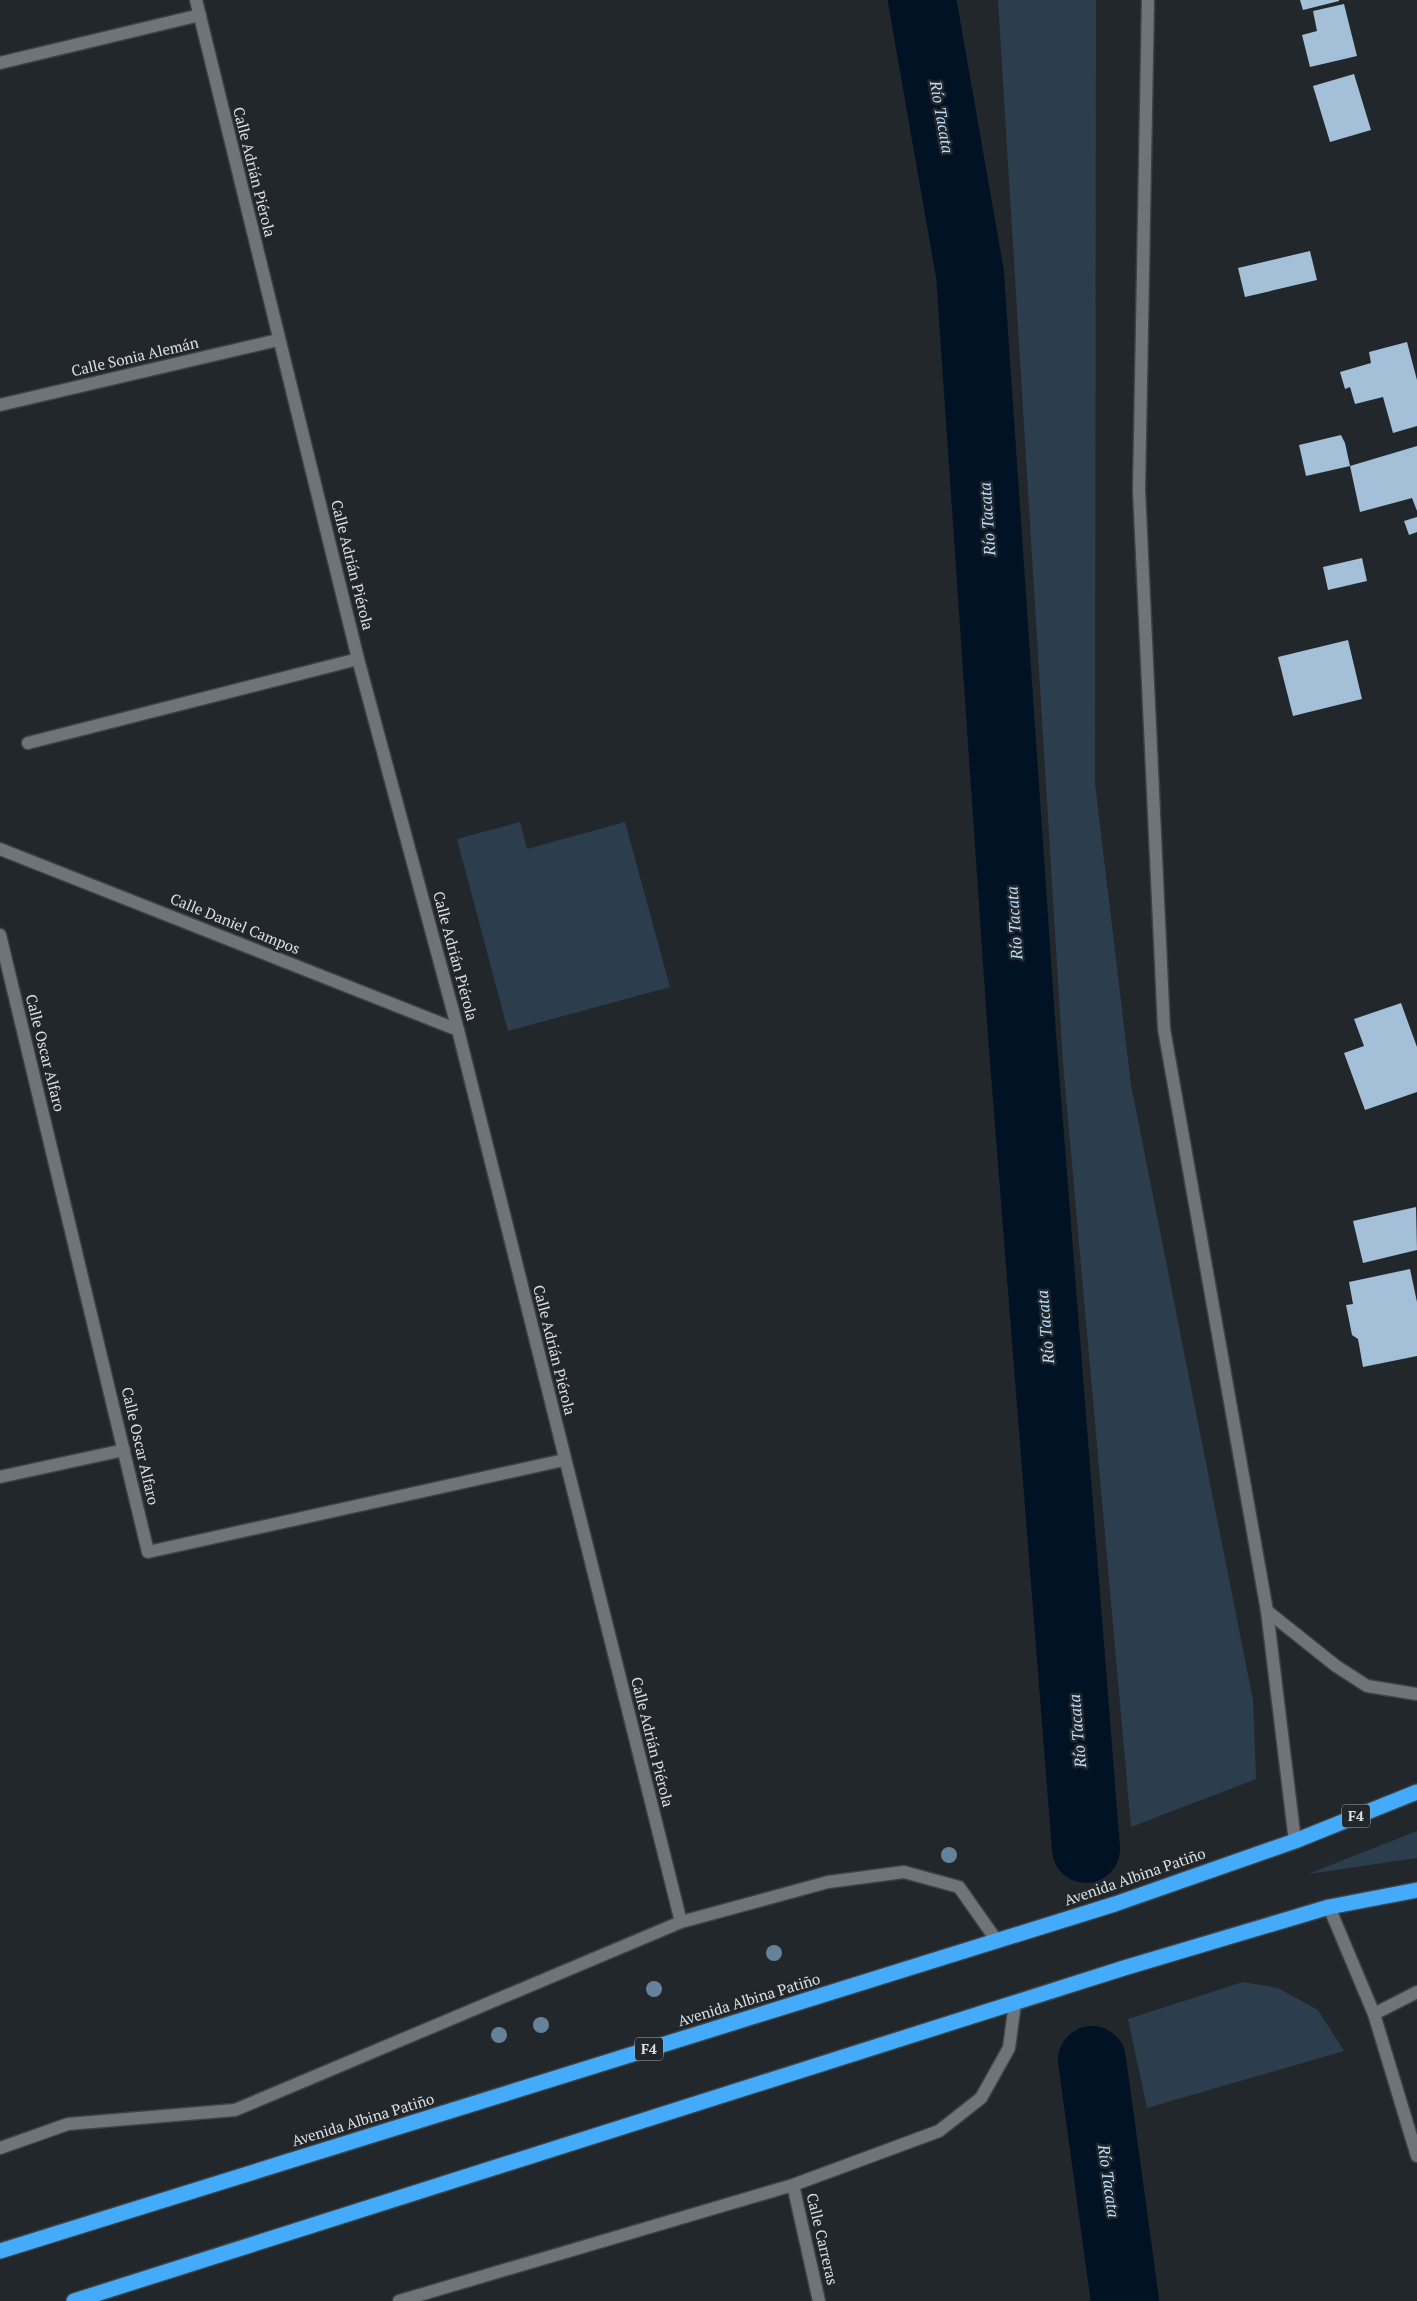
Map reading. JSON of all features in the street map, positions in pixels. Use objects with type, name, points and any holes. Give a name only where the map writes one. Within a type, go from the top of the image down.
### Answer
[{"type":"highway","name":"Avenida Albina Patiño","points":[[0,2251],[1115,1904],[1295,1841],[1417,1792]]},
{"type":"highway","points":[[74,2301],[1124,1968],[1329,1907],[1417,1890]]},
{"type":"street","name":"Calle Adrián Piérola","points":[[196,0],[278,340],[358,659],[458,1030],[681,1922]]},
{"type":"street","points":[[1148,0],[1139,490],[1164,1028],[1267,1611],[1295,1841]]},
{"type":"street","points":[[0,63],[200,15]]},
{"type":"street","name":"Calle Sonia Alemán","points":[[0,405],[278,340]]},
{"type":"street","points":[[28,743],[358,659]]},
{"type":"street","name":"Calle Daniel Campos","points":[[0,849],[458,1030]]},
{"type":"street","name":"Calle Oscar Alfaro","points":[[0,935],[148,1552],[564,1460]]},
{"type":"street","points":[[0,1478],[124,1450]]},
{"type":"street","points":[[1267,1611],[1336,1666],[1367,1686],[1417,1694]]},
{"type":"street","points":[[0,2148],[68,2124],[235,2110],[681,1922],[828,1882],[904,1872],[959,1887],[997,1941]]},
{"type":"street","points":[[1329,1907],[1374,2014],[1417,2156]]},
{"type":"street","points":[[1374,2014],[1417,1992]]},
{"type":"street","points":[[399,2301],[793,2185],[940,2131],[981,2098],[1009,2048],[1014,2003]]},
{"type":"street","name":"Calle Carreras","points":[[793,2185],[819,2301]]},
{"type":"shaded area","points":[[998,0],[1096,0],[1095,784],[1131,1085],[1253,1700],[1256,1779],[1131,1827],[1063,1063]]},
{"type":"shaded area","points":[[520,822],[527,849],[625,822],[670,987],[508,1031],[457,839]]},
{"type":"shaded area","points":[[1417,1831],[1417,1858],[1308,1874]]},
{"type":"shaded area","points":[[1243,1982],[1278,1988],[1318,2010],[1344,2051],[1147,2108],[1128,2019]]},
{"type":"building","points":[[1300,0],[1339,0],[1339,1],[1303,10]]},
{"type":"building","points":[[1344,4],[1357,56],[1310,67],[1302,35],[1317,31],[1313,11]]},
{"type":"building","points":[[1354,74],[1371,130],[1330,142],[1313,86]]},
{"type":"building","points":[[1310,251],[1317,280],[1245,297],[1238,268]]},
{"type":"building","points":[[1407,342],[1417,380],[1417,426],[1393,433],[1383,397],[1355,404],[1350,387],[1345,389],[1340,372],[1371,363],[1369,352]]},
{"type":"building","points":[[1341,435],[1345,443],[1350,466],[1306,476],[1299,445]]},
{"type":"building","points":[[1417,446],[1417,511],[1412,498],[1360,512],[1350,466]]},
{"type":"building","points":[[1417,517],[1417,532],[1409,535],[1404,521]]},
{"type":"building","points":[[1362,558],[1367,581],[1328,590],[1323,567]]},
{"type":"building","points":[[1348,640],[1362,699],[1293,716],[1278,657]]},
{"type":"building","points":[[1401,1003],[1417,1047],[1417,1092],[1365,1110],[1344,1053],[1364,1046],[1354,1019]]},
{"type":"building","points":[[1416,1207],[1417,1250],[1363,1263],[1353,1221]]},
{"type":"building","points":[[1410,1269],[1417,1302],[1417,1356],[1363,1367],[1358,1339],[1352,1335],[1346,1305],[1353,1304],[1349,1282]]},
{"type":"waterway","name":"Río Tacata","points":[[922,0],[970,274],[1022,1035],[1086,1849]]},
{"type":"waterway","name":"Río Tacata","points":[[1092,2060],[1125,2301]]}]
